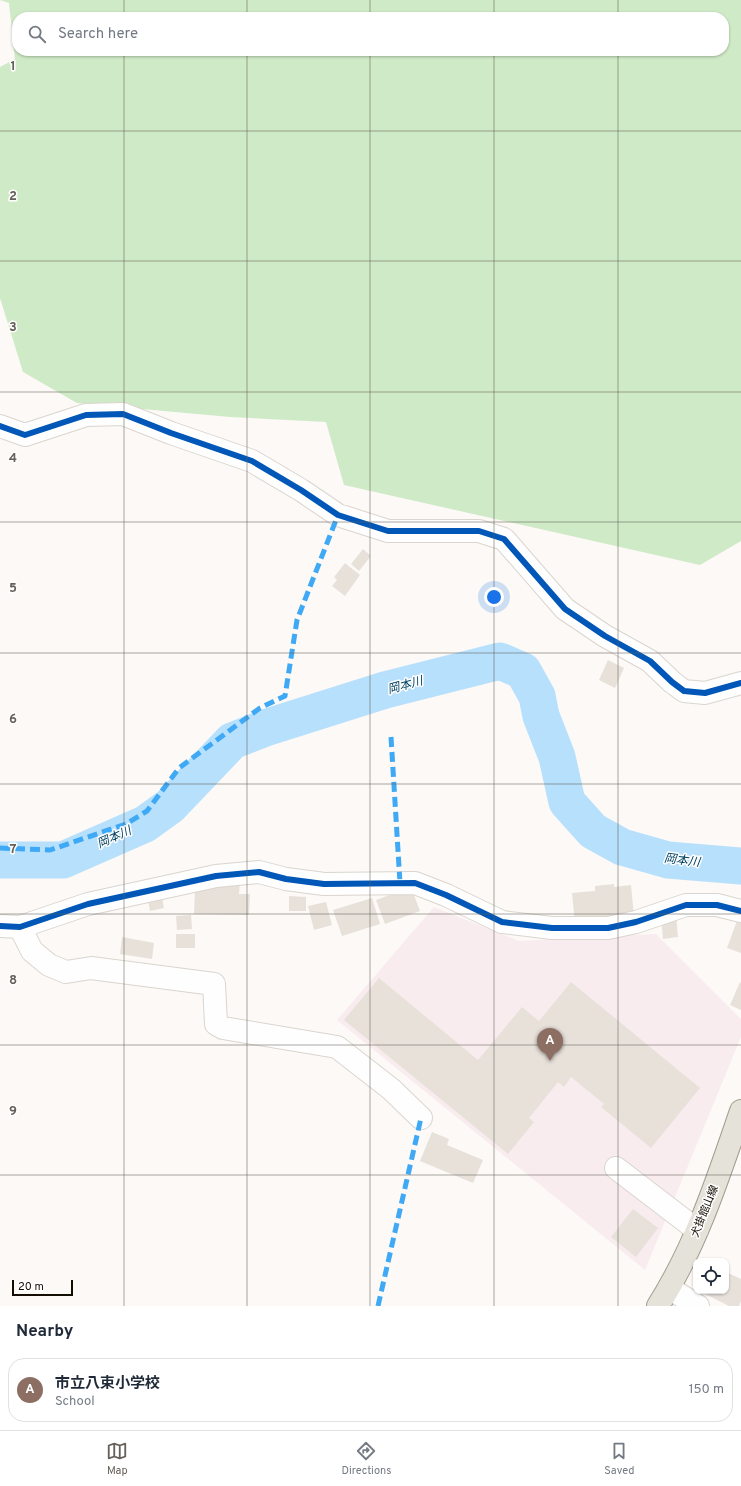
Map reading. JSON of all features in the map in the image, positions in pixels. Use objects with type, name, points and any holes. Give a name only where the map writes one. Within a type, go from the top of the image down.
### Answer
[{"type":"main road","name":"犬掛館山線","points":[[658,1306],[669,1288],[698,1230],[741,1111]]},
{"type":"street","points":[[0,426],[25,435],[86,415],[123,414],[171,434],[252,461],[301,490],[338,515],[388,531],[479,531],[504,539],[565,609],[604,636],[650,661],[684,691],[705,693],[741,683]]},
{"type":"street","points":[[420,1118],[391,1089],[337,1047],[223,1028],[216,1024],[214,984],[90,968],[66,972],[49,965],[32,951],[10,926],[88,904],[216,876],[259,872],[286,879],[324,884],[415,883],[446,895],[502,922],[552,928],[608,928],[636,922],[686,905],[717,905],[741,911]]},
{"type":"street","points":[[616,1168],[698,1230]]},
{"type":"street","points":[[669,1288],[698,1306]]},
{"type":"shaded area","points":[[434,907],[519,941],[656,934],[741,1019],[741,1037],[645,1270],[337,1020]]},
{"type":"green space","points":[[0,0],[741,0],[741,541],[700,565],[344,485],[326,422],[230,417],[77,403],[23,372],[0,298],[0,67],[15,59],[15,56],[729,56],[729,12],[12,12],[12,31],[9,3]]},
{"type":"building","points":[[363,549],[371,556],[359,571],[351,564]]},
{"type":"building","points":[[345,563],[360,575],[345,596],[332,586],[337,580],[334,577]]},
{"type":"building","points":[[608,660],[624,668],[615,688],[599,680]]},
{"type":"building","points":[[240,882],[239,894],[250,894],[249,915],[194,914],[195,890],[203,884]]},
{"type":"building","points":[[614,884],[614,887],[631,885],[634,917],[575,923],[572,893],[595,891],[595,886]]},
{"type":"building","points":[[411,887],[420,911],[385,924],[376,900]]},
{"type":"building","points":[[161,892],[164,908],[150,911],[147,895]]},
{"type":"building","points":[[289,896],[306,897],[306,911],[289,911]]},
{"type":"building","points":[[372,898],[380,924],[342,936],[333,910]]},
{"type":"building","points":[[326,902],[332,925],[314,930],[308,906]]},
{"type":"building","points":[[191,915],[192,929],[177,930],[176,916]]},
{"type":"building","points":[[676,915],[678,937],[663,939],[661,917]]},
{"type":"building","points":[[738,918],[741,919],[741,953],[727,948]]},
{"type":"building","points":[[176,934],[195,934],[195,948],[176,948]]},
{"type":"building","points":[[122,937],[154,943],[152,959],[120,954]]},
{"type":"building","points":[[379,978],[478,1060],[522,1007],[539,1021],[571,982],[700,1088],[651,1148],[601,1107],[604,1104],[571,1077],[564,1087],[558,1082],[529,1118],[534,1122],[508,1154],[344,1020]]},
{"type":"building","points":[[740,982],[741,983],[741,1010],[730,1005]]},
{"type":"building","points":[[432,1132],[449,1139],[447,1145],[483,1160],[473,1183],[420,1161]]},
{"type":"building","points":[[633,1209],[658,1228],[636,1257],[611,1237]]},
{"type":"building","points":[[729,1273],[741,1279],[741,1301],[739,1306],[729,1306],[705,1294],[729,1294]]},
{"type":"waterway","name":"岡本川","points":[[0,860],[63,860],[145,824],[170,806],[232,741],[268,727],[385,690],[500,661],[523,671],[537,696],[541,716],[557,757],[567,802],[593,831],[622,847],[668,860],[741,866]]},
{"type":"marked path","points":[[0,848],[50,850],[126,824],[147,811],[179,768],[260,708],[285,696],[297,620],[338,515]]},
{"type":"marked path","points":[[391,737],[400,883]]},
{"type":"marked path","points":[[378,1306],[421,1118]]},
{"type":"cycle path","points":[[0,426],[25,435],[86,415],[123,414],[171,433],[252,461],[301,490],[338,515],[388,531],[479,531],[504,539],[565,609],[605,636],[650,661],[684,691],[705,693],[741,683]]},
{"type":"cycle path","points":[[0,926],[20,927],[88,904],[216,876],[259,872],[286,879],[324,884],[415,883],[446,895],[502,922],[552,928],[608,928],[636,922],[686,905],[717,905],[741,911]]},
{"type":"place","name":"市立八束小学校","points":[[550,1061]]}]
